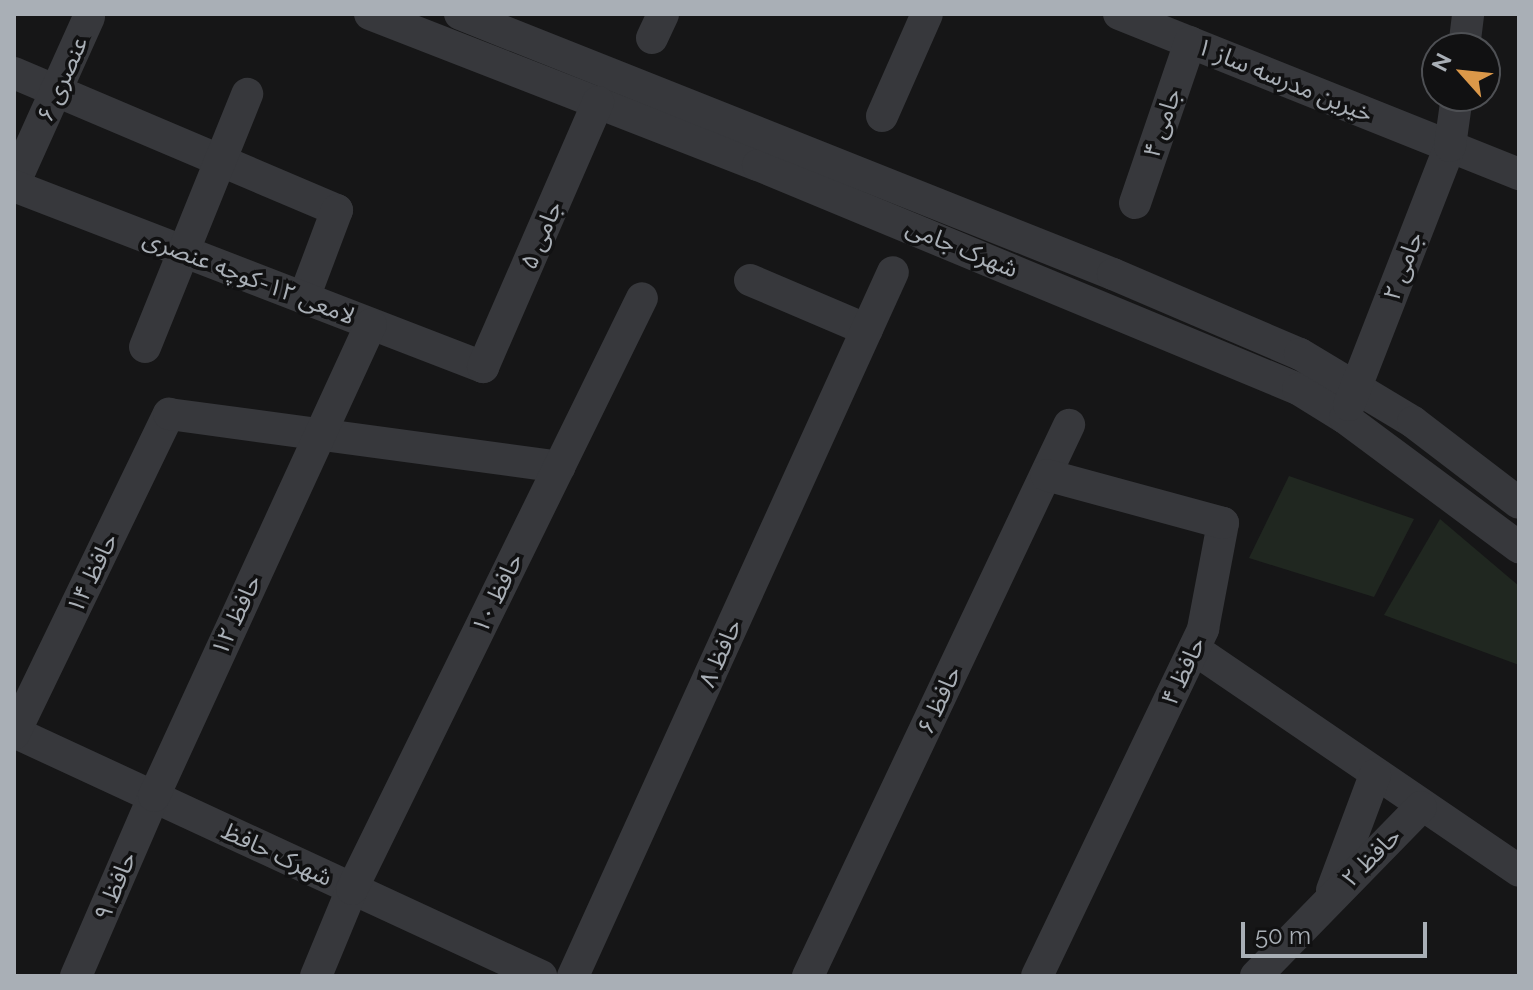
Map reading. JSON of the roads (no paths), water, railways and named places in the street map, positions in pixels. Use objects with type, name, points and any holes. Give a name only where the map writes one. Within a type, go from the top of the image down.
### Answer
[{"type":"street","name":"شهرک جامی","points":[[370,14],[598,102],[1298,389],[1345,418],[1519,547]]},
{"type":"street","name":"شهرک جامی","points":[[460,14],[1113,274],[1300,354],[1413,422],[1519,503]]},
{"type":"street","points":[[882,116],[927,14]]},
{"type":"street","name":"۱ خیرین مدرسه ساز","points":[[1119,14],[1519,174]]},
{"type":"street","name":"۶ عنصری","points":[[14,185],[89,17]]},
{"type":"street","name":"۴ جامی","points":[[1135,203],[1190,42]]},
{"type":"street","points":[[14,73],[337,210],[304,298]]},
{"type":"street","points":[[145,347],[247,94]]},
{"type":"street","name":"۵ جامی","points":[[483,367],[598,102]]},
{"type":"street","name":"۲ جامی","points":[[1345,418],[1450,146],[1455,112]]},
{"type":"street","name":"لامعی ۱۲-کوچه عنصری","points":[[14,185],[483,367]]},
{"type":"street","name":"حافظ ۸","points":[[573,976],[893,272]]},
{"type":"street","points":[[750,280],[867,330]]},
{"type":"street","name":"حافظ ۱۰","points":[[316,976],[352,889],[642,298]]},
{"type":"street","name":"حافظ ۱۲","points":[[154,796],[371,324]]},
{"type":"street","name":"حافظ ۱۴","points":[[14,733],[169,414],[319,434]]},
{"type":"street","name":"حافظ ۶","points":[[808,976],[1069,425]]},
{"type":"street","points":[[319,434],[559,467]]},
{"type":"street","name":"حافظ ۴","points":[[1037,976],[1203,629],[1223,523],[1046,475]]},
{"type":"street","points":[[1194,649],[1421,807],[1519,871]]},
{"type":"street","name":"شهرک حافظ","points":[[14,733],[541,976]]},
{"type":"street","points":[[1329,900],[1375,775]]},
{"type":"street","name":"حافظ ۹","points":[[76,976],[154,796]]},
{"type":"street","name":"حافظ ۲","points":[[1256,976],[1421,807]]}]
